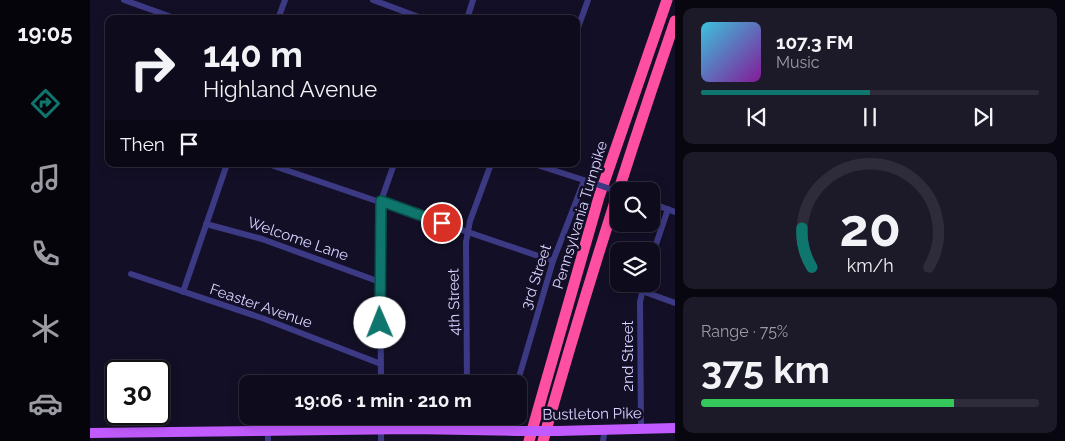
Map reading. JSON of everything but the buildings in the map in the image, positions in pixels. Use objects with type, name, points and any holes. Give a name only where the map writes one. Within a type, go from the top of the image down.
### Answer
[{"type":"highway","name":"Pennsylvania Turnpike","points":[[529,441],[599,197],[667,0]]},
{"type":"highway","name":"Pennsylvania Turnpike","points":[[544,441],[577,318],[612,206],[675,21]]},
{"type":"main road","name":"Bustleton Pike","points":[[90,433],[176,436],[268,436],[381,430],[517,431],[675,428]]},
{"type":"street","points":[[124,0],[166,15]]},
{"type":"street","points":[[279,15],[285,0]]},
{"type":"street","points":[[373,0],[413,15]]},
{"type":"street","points":[[468,15],[474,0]]},
{"type":"street","points":[[580,22],[588,0]]},
{"type":"street","points":[[183,292],[226,167]]},
{"type":"street","points":[[277,167],[553,261]]},
{"type":"street","points":[[381,375],[381,201],[393,167]]},
{"type":"street","name":"4th Street","points":[[467,375],[465,250],[467,231],[490,167]]},
{"type":"street","points":[[550,167],[610,189]]},
{"type":"street","name":"3rd Street","points":[[520,375],[553,261],[584,180]]},
{"type":"street","points":[[658,242],[672,210],[660,206]]},
{"type":"street","name":"Welcome Lane","points":[[206,224],[347,268],[380,282]]},
{"type":"street","name":"Feaster Avenue","points":[[131,274],[262,318],[381,364]]},
{"type":"street","name":"2nd Street","points":[[641,428],[643,292]]},
{"type":"street","points":[[653,292],[675,303]]},
{"type":"street","points":[[381,425],[381,441]]},
{"type":"street","points":[[467,425],[467,430]]},
{"type":"street","points":[[505,431],[506,425]]},
{"type":"street","points":[[603,441],[605,428]]},
{"type":"route","points":[[380,323],[381,201],[442,223]]}]
